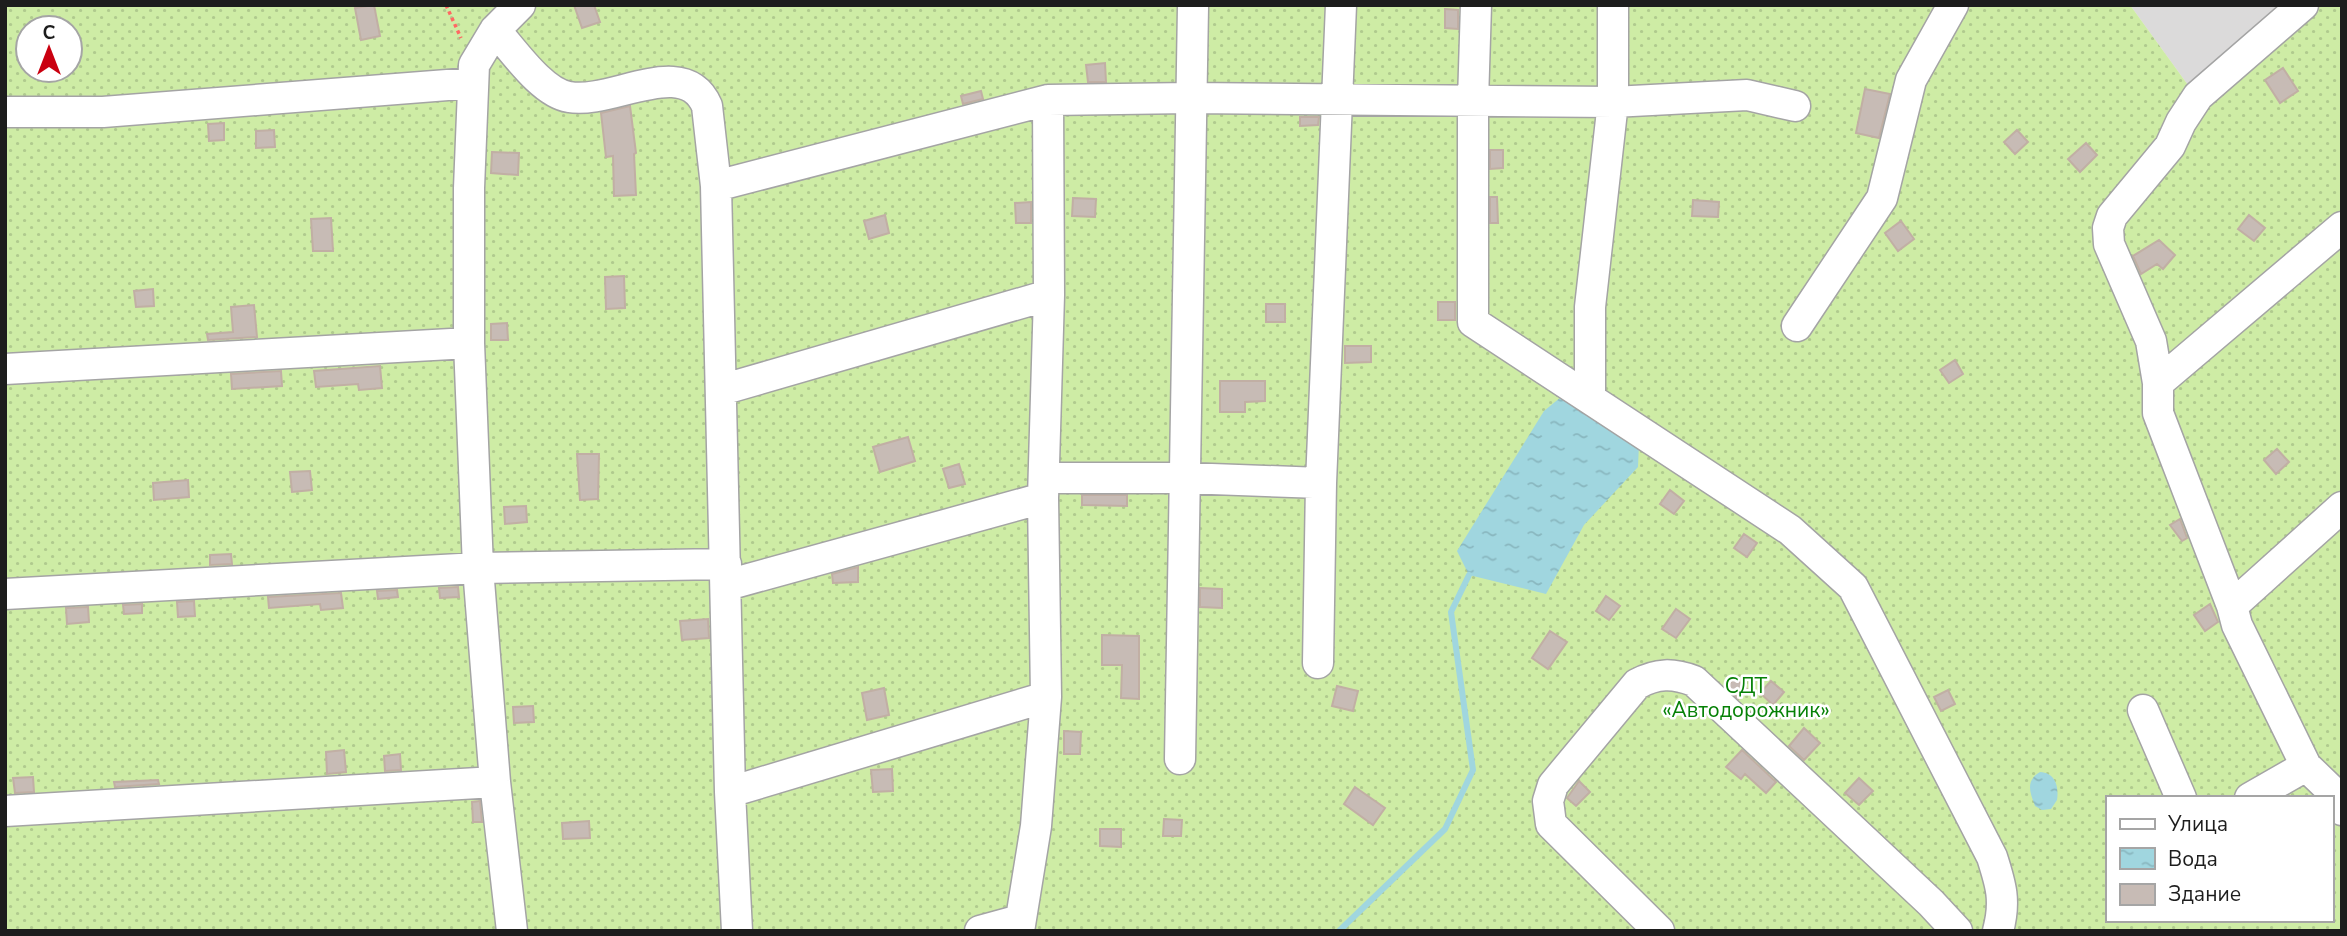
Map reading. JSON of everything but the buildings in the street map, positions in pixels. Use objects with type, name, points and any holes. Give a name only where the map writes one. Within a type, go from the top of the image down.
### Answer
[{"type":"street","points":[[512,931],[495,782],[478,568],[470,344],[469,188],[474,65],[495,30],[520,5]]},
{"type":"street","points":[[1318,663],[1321,483],[1340,5]]},
{"type":"street","points":[[1476,5],[1473,101],[1474,321],[1790,530],[1853,587],[1992,857],[2003,891],[1998,931]]},
{"type":"street","points":[[1590,398],[1590,307],[1613,102],[1613,5]]},
{"type":"street","points":[[1797,326],[1882,198],[1911,80],[1953,5]]},
{"type":"street","points":[[2303,5],[2198,96],[2181,122],[2171,146],[2112,216],[2108,228],[2109,244],[2151,341],[2158,383],[2158,413],[2237,625],[2306,766],[2339,791]]},
{"type":"street","points":[[1181,759],[1193,6]]},
{"type":"street","points":[[495,30],[546,86],[569,97],[586,98],[668,81],[683,82],[694,87],[703,96],[707,106],[716,187],[730,792],[737,931]]},
{"type":"street","points":[[5,112],[103,112],[473,83]]},
{"type":"street","points":[[716,187],[1048,100],[1191,98],[1613,102],[1747,95],[1794,106]]},
{"type":"street","points":[[980,931],[1020,925],[1036,826],[1046,697],[1044,488],[1049,295],[1048,100]]},
{"type":"street","points":[[2158,383],[2342,227]]},
{"type":"street","points":[[721,390],[1049,295]]},
{"type":"street","points":[[5,369],[470,344]]},
{"type":"street","points":[[5,594],[478,568],[727,575],[1044,488],[1185,478],[1321,483]]},
{"type":"street","points":[[2232,606],[2342,507]]},
{"type":"street","points":[[1659,931],[1551,824],[1548,801],[1553,785],[1637,684],[1663,674],[1679,675],[1694,681],[1931,903],[1957,931]]},
{"type":"street","points":[[730,792],[1046,697]]},
{"type":"street","points":[[2143,710],[2180,796]]},
{"type":"street","points":[[2254,796],[2306,766]]},
{"type":"street","points":[[5,811],[495,782]]},
{"type":"shaded area","points":[[2130,5],[2295,5],[2193,92]]},
{"type":"green space","name":"СДТ «Автодорожник»","points":[[5,5],[2130,5],[2193,92],[2295,5],[2342,5],[2342,931],[5,931]]},
{"type":"water","points":[[1561,397],[1639,444],[1638,467],[1584,525],[1546,594],[1469,575],[1457,551],[1544,411]]},
{"type":"water","points":[[2040,772],[2050,775],[2057,786],[2057,800],[2051,809],[2042,810],[2035,806],[2032,796],[2032,779]]},
{"type":"waterway","points":[[1339,931],[1445,829],[1473,770],[1451,612],[1469,575]]}]
